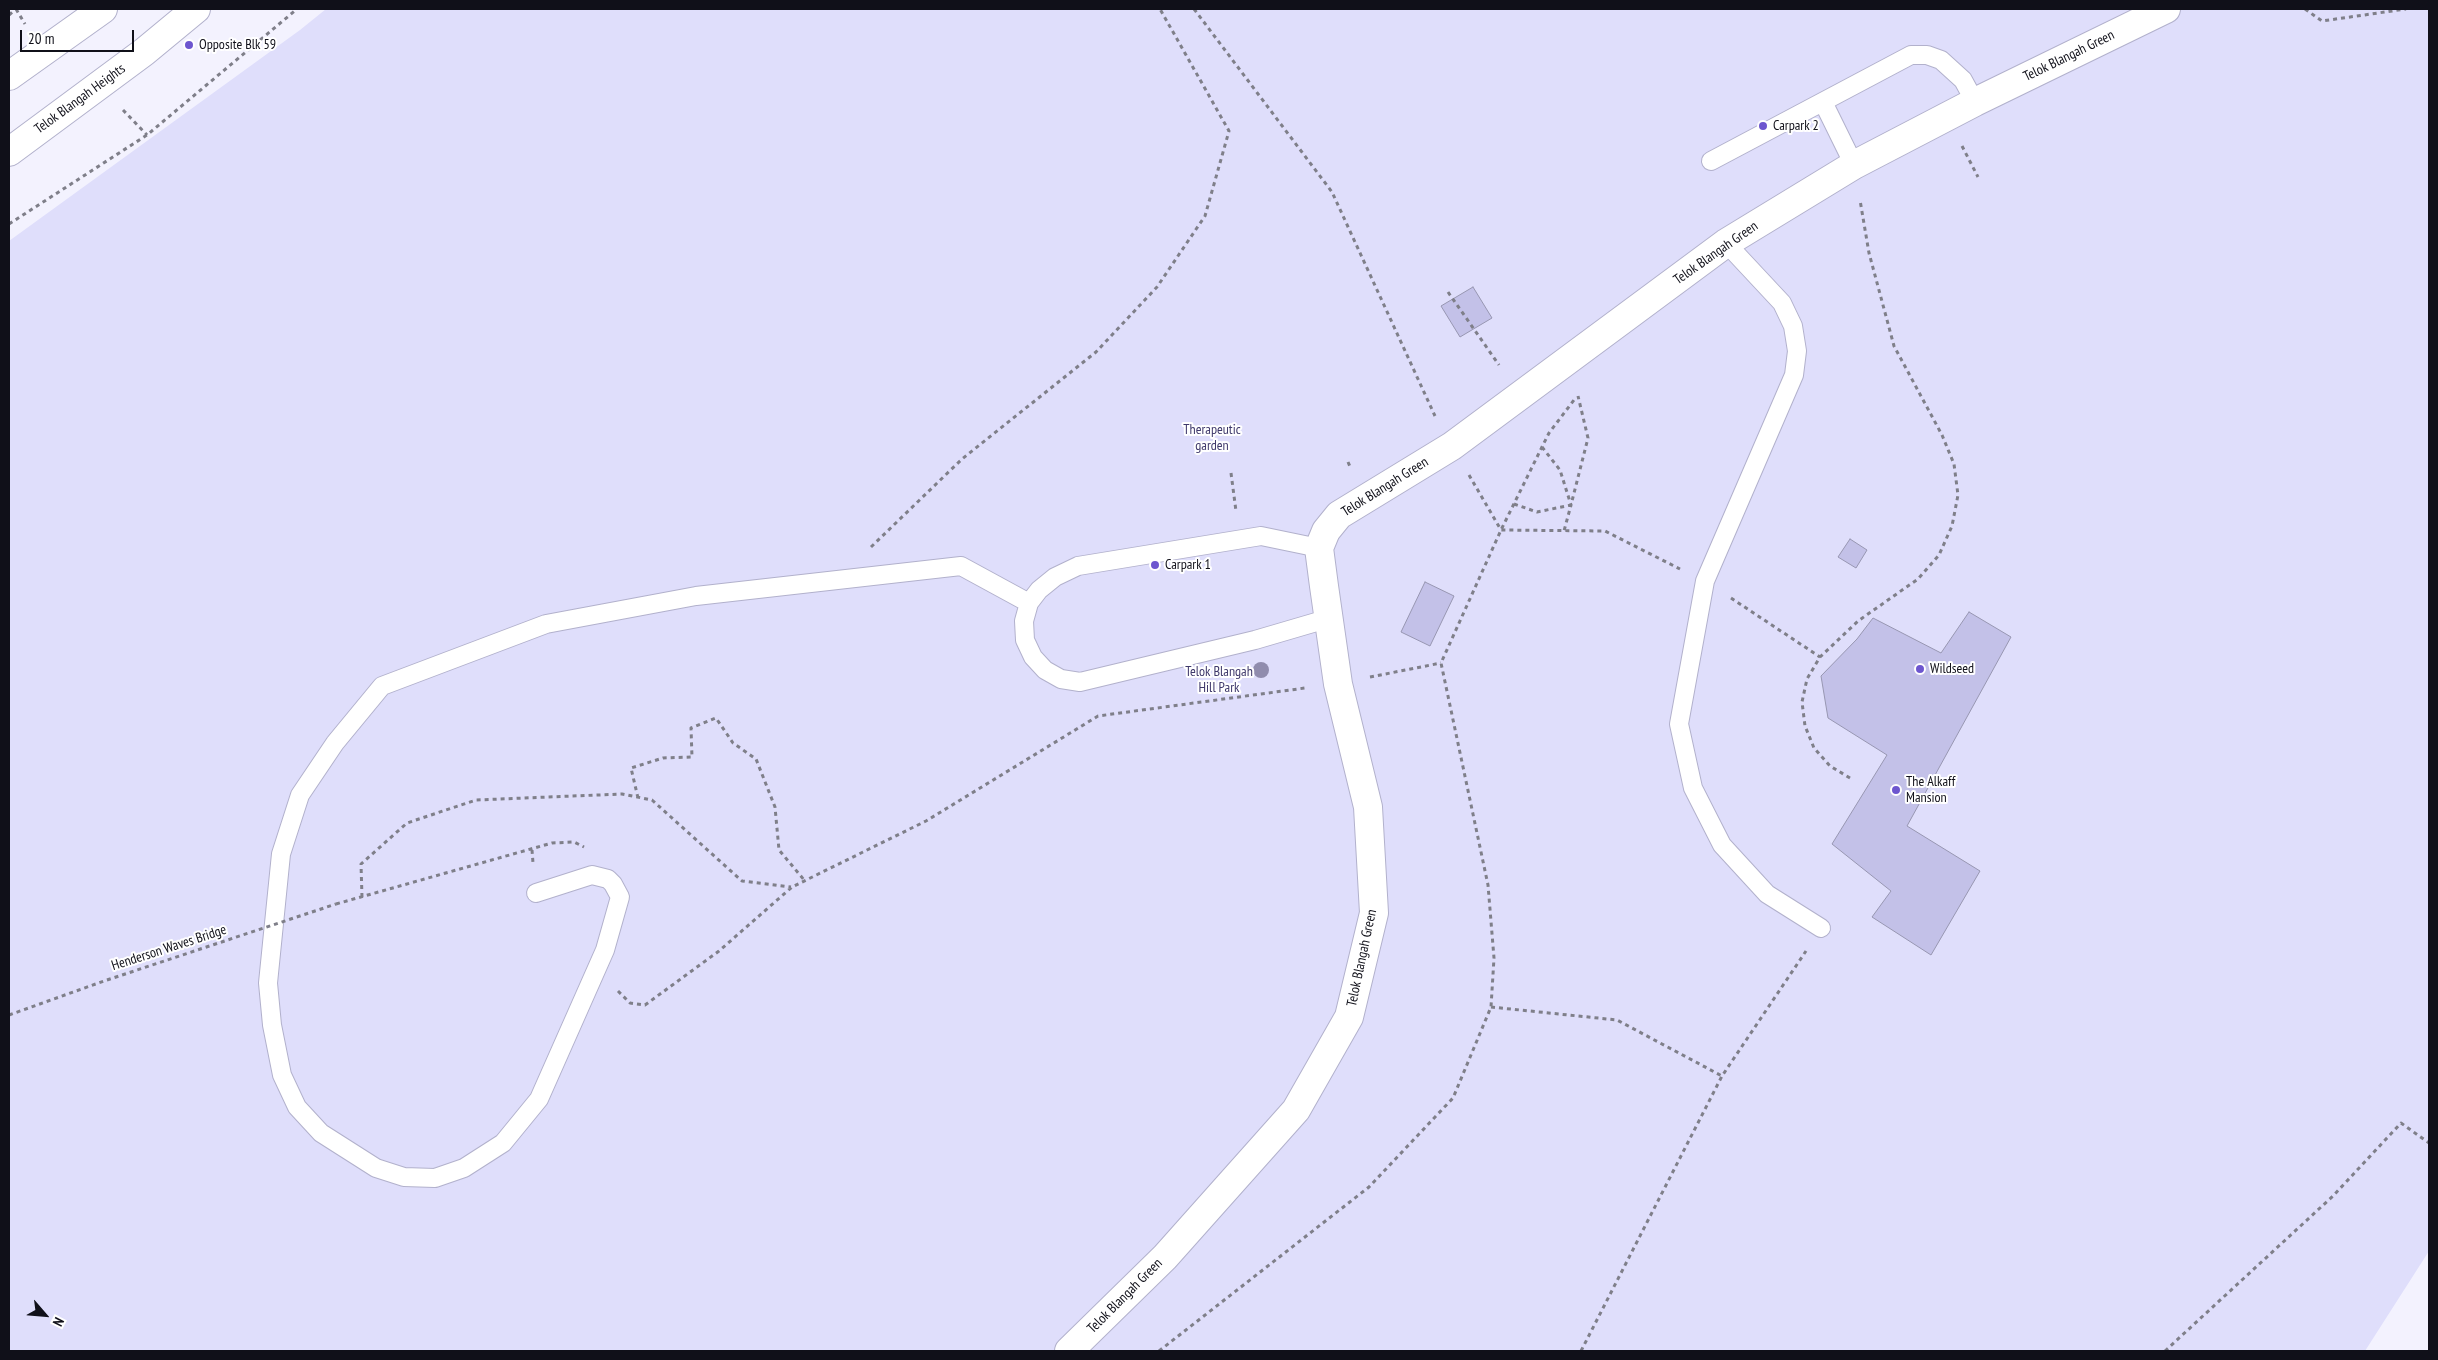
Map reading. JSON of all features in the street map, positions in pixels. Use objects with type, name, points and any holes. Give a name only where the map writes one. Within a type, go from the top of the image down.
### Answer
[{"type":"street","points":[[9,76],[103,9]]},
{"type":"street","name":"Telok Blangah Heights","points":[[9,152],[144,52],[196,9]]},
{"type":"street","name":"Telok Blangah Green","points":[[1070,1351],[1165,1257],[1296,1110],[1350,1017],[1374,913],[1368,807],[1338,684],[1319,548],[1326,531],[1339,515],[1452,446],[1726,243],[1854,165],[1975,102],[2166,9]]},
{"type":"lane","points":[[1710,161],[1911,55],[1927,55],[1941,60],[1963,80],[1975,102]]},
{"type":"lane","points":[[1823,102],[1854,165]]},
{"type":"lane","points":[[1726,243],[1782,303],[1794,326],[1797,350],[1794,376],[1705,581],[1679,724],[1693,788],[1722,846],[1767,894],[1821,928]]},
{"type":"lane","points":[[1319,548],[1261,536],[1078,566],[1055,576],[1039,590],[1029,603],[1024,621],[1026,640],[1033,657],[1045,670],[1061,679],[1080,682],[1255,640],[1330,618]]},
{"type":"lane","points":[[536,893],[592,875],[608,879],[620,897],[605,950],[539,1099],[503,1143],[464,1168],[435,1178],[404,1177],[376,1168],[321,1133],[297,1107],[286,1083],[272,1025],[268,983],[281,854],[300,795],[335,743],[382,686],[546,624],[696,596],[961,566],[1029,603]]},
{"type":"path","points":[[9,14],[17,9]]},
{"type":"path","points":[[9,224],[147,135],[297,9]]},
{"type":"path","points":[[836,580],[962,458],[1096,352],[1157,287],[1205,216],[1229,131],[1160,9]]},
{"type":"path","points":[[1194,9],[1332,192],[1441,429],[1501,530]]},
{"type":"path","points":[[2305,9],[2322,21],[2406,9]]},
{"type":"path","points":[[1958,138],[1978,177]]},
{"type":"path","points":[[1850,778],[1830,766],[1814,748],[1805,726],[1802,702],[1807,678],[1820,657],[1858,621],[1918,578],[1939,555],[1952,526],[1958,495],[1954,464],[1942,435],[1894,346],[1869,253],[1854,165]]},
{"type":"path","points":[[1448,292],[1499,365]]},
{"type":"path","points":[[1159,1351],[1369,1187],[1453,1098],[1492,1008],[1494,958],[1488,885],[1440,663],[1501,530],[1549,433],[1584,388]]},
{"type":"path","points":[[1564,531],[1588,438],[1578,395]]},
{"type":"path","points":[[1542,447],[1560,470],[1571,505]]},
{"type":"path","points":[[1232,473],[1236,511]]},
{"type":"path","points":[[1514,504],[1537,512],[1571,505]]},
{"type":"path","points":[[1501,530],[1606,531]]},
{"type":"path","points":[[619,984],[618,992],[630,1003],[645,1005],[719,951],[792,887],[926,820],[1098,716],[1182,703],[1338,684],[1440,663]]},
{"type":"path","points":[[638,798],[632,768],[663,758],[692,757],[691,728],[716,718],[733,743],[756,759],[775,807],[779,850],[805,881]]},
{"type":"path","points":[[362,897],[361,864],[407,823],[476,800],[622,794],[652,800],[742,881],[792,887]]},
{"type":"path","name":"Henderson Waves Bridge","points":[[9,1015],[104,981],[336,904],[552,843],[574,842],[590,850]]},
{"type":"path","points":[[1581,1351],[1722,1076],[1821,928]]},
{"type":"path","points":[[1492,1008],[1617,1020],[1722,1076]]},
{"type":"path","points":[[2165,1351],[2333,1196],[2401,1123],[2429,1143]]},
{"type":"green space","name":"Telok Blangah Hill Park","points":[[326,9],[2429,9],[2429,1251],[2365,1351],[9,1351],[9,241],[300,30]]},
{"type":"building","points":[[1473,287],[1492,318],[1460,337],[1441,306]]},
{"type":"building","points":[[1850,539],[1867,550],[1856,568],[1838,557]]},
{"type":"building","points":[[1425,582],[1454,596],[1430,646],[1401,632]]},
{"type":"building","name":"The Alkaff Mansion","points":[[1969,612],[2011,637],[1907,826],[1980,871],[1931,955],[1872,917],[1891,891],[1832,844],[1887,755],[1828,718],[1821,676],[1857,639],[1873,618],[1941,653]]},
{"type":"place","name":"Opposite Blk 59","points":[[189,45]]},
{"type":"place","name":"Carpark 2","points":[[1763,126]]},
{"type":"place","name":"Carpark 1","points":[[1155,565]]},
{"type":"place","name":"Wildseed","points":[[1920,669]]},
{"type":"place","name":"The Alkaff Mansion","points":[[1896,790]]},
{"type":"park label","name":"Therapeutic garden","points":[[1212,438]]}]
